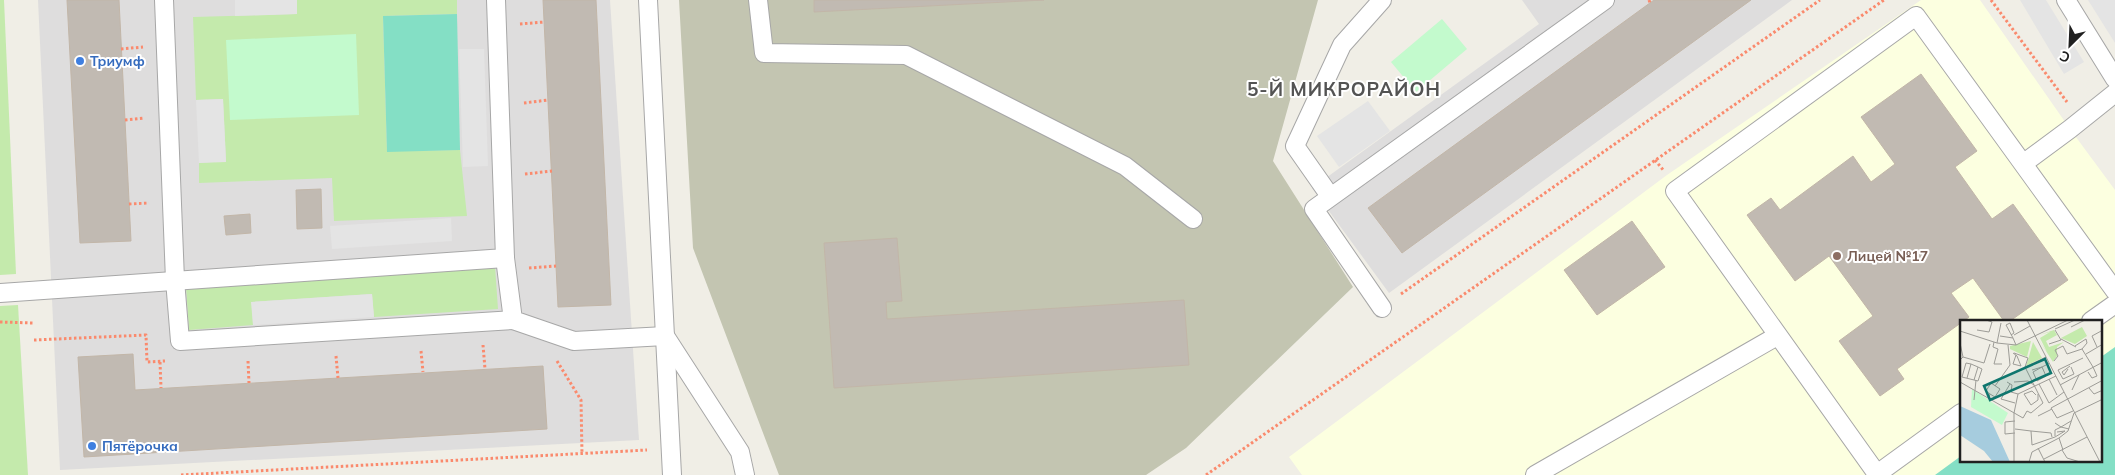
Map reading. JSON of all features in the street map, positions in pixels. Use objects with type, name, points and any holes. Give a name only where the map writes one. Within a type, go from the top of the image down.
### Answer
[{"type":"lane","points":[[164,0],[175,280],[180,341],[513,320],[574,341],[665,336]]},
{"type":"lane","points":[[496,0],[506,258],[513,320]]},
{"type":"lane","points":[[648,0],[672,475]]},
{"type":"lane","points":[[758,0],[764,53],[906,55],[1125,166],[1193,219]]},
{"type":"lane","points":[[1330,196],[1295,146],[1342,45],[1382,0]]},
{"type":"lane","points":[[1382,308],[1314,209],[1605,0]]},
{"type":"lane","points":[[2066,0],[2115,79]]},
{"type":"lane","points":[[1960,415],[1877,474],[1675,191],[1916,16],[2115,291]]},
{"type":"lane","points":[[2024,163],[2115,93]]},
{"type":"lane","points":[[0,293],[506,258]]},
{"type":"lane","points":[[2091,320],[2115,304]]},
{"type":"lane","points":[[665,336],[740,452],[746,475]]},
{"type":"lane","points":[[1535,475],[1778,336]]},
{"type":"path","points":[[1382,308],[1820,0]]},
{"type":"path","points":[[1206,475],[1884,0]]},
{"type":"path","points":[[1991,0],[2081,120]]},
{"type":"path","points":[[1655,160],[1667,175]]},
{"type":"path","points":[[0,322],[34,323]]},
{"type":"path","points":[[160,362],[161,388]]},
{"type":"path","points":[[181,475],[670,449]]},
{"type":"shaded area","points":[[38,0],[610,0],[639,440],[60,470]]},
{"type":"shaded area","points":[[235,0],[297,0],[297,14],[235,16]]},
{"type":"shaded area","points":[[679,0],[1318,0],[1273,161],[1353,287],[1186,448],[1146,475],[779,475],[693,248]]},
{"type":"shaded area","points":[[1522,0],[1792,0],[1389,293],[1312,188],[1539,24]]},
{"type":"shaded area","name":"Лицей №17","points":[[1921,0],[1980,0],[2115,190],[2115,475],[1302,475],[1289,457],[1667,175]]},
{"type":"shaded area","points":[[2020,0],[2046,0],[2084,62],[2064,74]]},
{"type":"shaded area","points":[[2088,0],[2115,0],[2115,43]]},
{"type":"shaded area","points":[[459,49],[484,49],[488,166],[463,167]]},
{"type":"shaded area","points":[[223,99],[226,162],[199,163],[196,100]]},
{"type":"shaded area","points":[[1368,101],[1390,131],[1339,167],[1317,136]]},
{"type":"shaded area","points":[[451,218],[452,241],[332,249],[330,226]]},
{"type":"shaded area","points":[[372,294],[374,317],[253,325],[251,302]]},
{"type":"green space","points":[[0,0],[4,0],[16,274],[0,275]]},
{"type":"green space","points":[[297,0],[457,0],[457,14],[383,16],[387,151],[460,150],[467,216],[334,221],[332,178],[199,183],[199,163],[226,161],[223,99],[196,100],[193,17],[297,14]]},
{"type":"green space","points":[[457,14],[460,150],[387,152],[383,16]]},
{"type":"green space","points":[[1442,19],[1467,49],[1416,92],[1391,62]]},
{"type":"green space","points":[[356,34],[359,115],[230,120],[226,40]]},
{"type":"green space","points":[[495,266],[498,309],[374,317],[372,294],[252,302],[253,325],[189,330],[186,287]]},
{"type":"green space","points":[[18,305],[28,475],[0,475],[0,306]]},
{"type":"green space","points":[[2115,347],[2115,475],[1935,475],[1960,457],[1960,462],[2102,462],[2102,356]]},
{"type":"building","points":[[67,0],[119,0],[131,241],[80,243]]},
{"type":"building","points":[[543,0],[596,0],[611,305],[558,307]]},
{"type":"building","points":[[814,0],[1044,0],[814,12]]},
{"type":"building","points":[[1654,0],[1751,0],[1402,253],[1368,208]]},
{"type":"building","points":[[1921,74],[1977,151],[1955,167],[1992,219],[2013,204],[2068,280],[2011,320],[2003,320],[1973,278],[1951,293],[1969,317],[1965,320],[1960,320],[1960,324],[1897,369],[1904,379],[1880,396],[1839,341],[1873,316],[1829,256],[1795,281],[1747,215],[1771,198],[1780,210],[1853,156],[1871,182],[1895,164],[1861,117]]},
{"type":"building","points":[[321,189],[322,228],[297,229],[296,190]]},
{"type":"building","points":[[250,214],[251,233],[226,235],[224,216]]},
{"type":"building","points":[[1632,221],[1665,267],[1597,315],[1564,270]]},
{"type":"building","points":[[897,238],[902,301],[886,302],[887,319],[1184,300],[1189,365],[834,388],[824,243]]},
{"type":"building","points":[[133,354],[135,390],[543,366],[547,429],[84,457],[78,357]]},
{"type":"place","name":"Триумф","points":[[80,61]]},
{"type":"place","name":"Лицей №17","points":[[1837,256]]},
{"type":"place","name":"Пятёрочка","points":[[92,446]]},
{"type":"district","name":"5-Й МИКРОРАЙОН","points":[[1344,89]]}]
